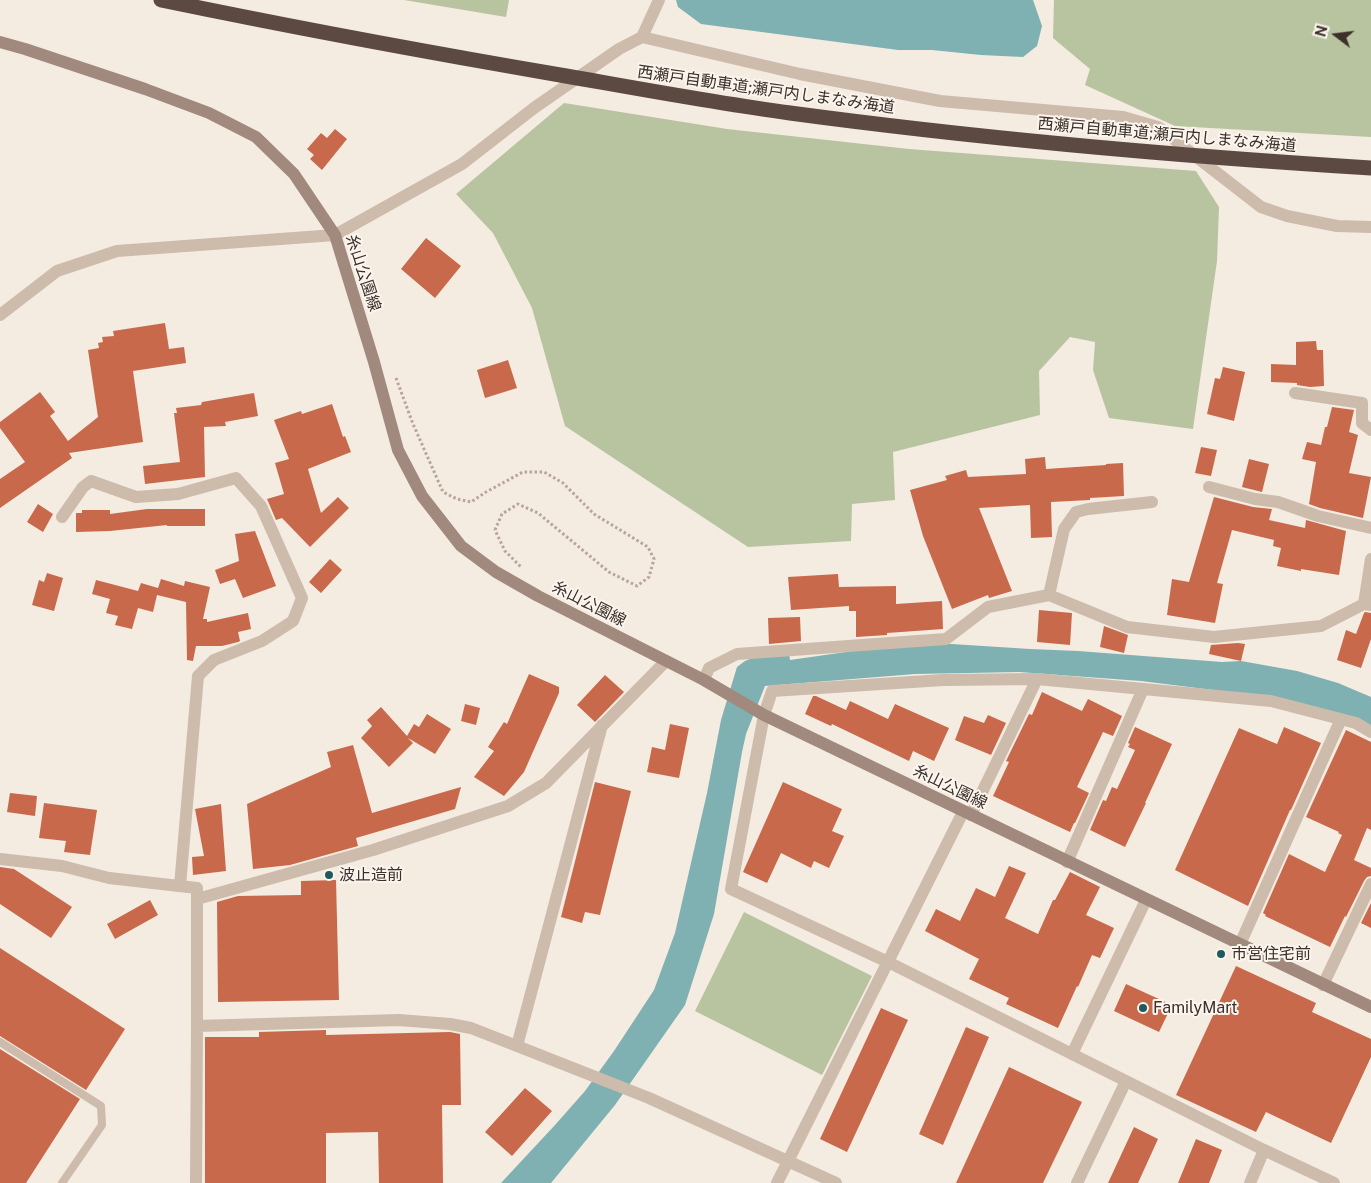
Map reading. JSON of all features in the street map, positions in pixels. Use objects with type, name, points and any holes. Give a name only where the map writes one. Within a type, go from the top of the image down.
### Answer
[{"type":"highway","name":"西瀬戸自動車道;瀬戸内しまなみ海道","points":[[161,0],[448,56],[787,113],[1115,149],[1255,161],[1371,168]]},
{"type":"main road","name":"糸山公園線","points":[[0,42],[145,89],[209,113],[256,137],[294,174],[335,235],[374,362],[398,450],[422,496],[461,546],[496,572],[538,596],[704,680],[764,715],[1371,1007]]},
{"type":"street","points":[[0,315],[57,271],[117,251],[335,235],[462,164],[542,103],[620,49],[642,37],[659,0]]},
{"type":"street","points":[[642,37],[800,74],[940,101],[1122,118],[1158,127],[1260,207],[1286,216],[1337,226],[1371,227]]},
{"type":"street","points":[[1296,393],[1362,403],[1362,423],[1371,430]]},
{"type":"street","points":[[62,517],[83,487],[91,481],[136,497],[178,494],[236,478],[261,506],[302,598],[293,621],[262,641],[214,660],[198,676],[180,886]]},
{"type":"street","points":[[1209,487],[1255,499],[1278,502],[1318,516],[1371,528]]},
{"type":"street","points":[[1049,595],[1064,529],[1076,512],[1152,502]]},
{"type":"street","points":[[704,680],[709,668],[737,654],[946,639],[988,607],[1049,595],[1127,627],[1214,636],[1322,626],[1367,604],[1371,559]]},
{"type":"street","points":[[198,898],[373,850],[508,806],[546,783],[666,661]]},
{"type":"street","points":[[1334,1183],[1264,1150],[888,962],[731,889],[764,715],[772,691],[943,680],[1037,680],[1272,701],[1356,723],[1371,732]]},
{"type":"street","points":[[777,1183],[888,962],[1037,680]]},
{"type":"street","points":[[1068,862],[1143,689]]},
{"type":"street","points":[[1240,944],[1341,719]]},
{"type":"street","points":[[517,1046],[602,725]]},
{"type":"street","points":[[0,858],[62,866],[109,878],[197,888],[196,1183]]},
{"type":"street","points":[[1323,984],[1371,884]]},
{"type":"street","points":[[1072,1054],[1146,900]]},
{"type":"street","points":[[197,1026],[399,1020],[450,1024],[471,1028],[649,1098],[836,1183]]},
{"type":"street","points":[[1077,1183],[1126,1080]]},
{"type":"street","points":[[1250,1183],[1264,1150]]},
{"type":"lane","points":[[0,1042],[101,1106],[102,1126],[62,1183]]},
{"type":"path","points":[[393,370],[413,424],[443,492],[457,499],[471,502],[523,472],[544,472],[563,482],[594,514],[648,547],[654,558],[649,577],[636,586],[609,572],[538,513],[518,504],[502,514],[495,530],[505,551],[524,570]]},
{"type":"green space","points":[[404,0],[509,0],[506,17]]},
{"type":"green space","points":[[1054,0],[1371,0],[1371,137],[1175,126],[1085,85],[1090,69],[1053,38]]},
{"type":"green space","points":[[564,103],[727,129],[909,149],[1196,171],[1219,207],[1217,261],[1193,429],[1109,418],[1093,370],[1095,342],[1070,337],[1039,371],[1040,415],[893,452],[895,500],[852,504],[851,541],[748,547],[565,426],[532,308],[493,233],[456,194]]},
{"type":"green space","points":[[744,912],[872,976],[822,1075],[695,1011]]},
{"type":"water","points":[[676,0],[1033,0],[1042,26],[1037,46],[1023,57],[932,50],[898,50],[701,24],[678,7]]},
{"type":"water","points":[[936,643],[1222,662],[1241,661],[1297,671],[1338,683],[1371,697],[1371,728],[1253,695],[1141,681],[1019,672],[915,674],[765,686],[746,734],[714,914],[685,1005],[615,1105],[551,1183],[501,1183],[585,1091],[654,990],[675,933],[707,793],[721,720],[737,667],[745,661],[760,655],[789,653],[790,660],[860,650]]},
{"type":"building","points":[[335,129],[347,139],[322,170],[310,159],[314,155],[307,149],[321,133],[327,138]]},
{"type":"building","points":[[426,238],[461,266],[435,298],[401,269]]},
{"type":"building","points":[[165,323],[169,349],[184,347],[186,363],[133,371],[143,442],[69,453],[72,458],[0,508],[0,479],[25,462],[0,428],[0,422],[40,392],[55,412],[50,416],[68,441],[98,417],[88,350],[99,348],[98,343],[103,342],[102,337],[114,336],[113,331]]},
{"type":"building","points":[[1316,341],[1317,350],[1323,350],[1324,386],[1310,387],[1297,385],[1297,383],[1271,382],[1271,364],[1296,365],[1296,342]]},
{"type":"building","points":[[508,360],[517,388],[485,398],[477,370]]},
{"type":"building","points":[[1223,367],[1245,372],[1234,421],[1207,414],[1215,378],[1220,379]]},
{"type":"building","points":[[254,393],[258,416],[225,422],[226,426],[204,427],[205,477],[145,484],[143,466],[180,462],[174,413],[177,413],[176,408],[201,405],[202,402]]},
{"type":"building","points":[[332,404],[343,437],[345,436],[351,452],[308,469],[321,513],[338,497],[349,508],[310,547],[282,518],[276,520],[267,499],[284,494],[275,463],[289,459],[274,420],[301,411],[302,414]]},
{"type":"building","points":[[1332,407],[1354,410],[1349,432],[1358,435],[1349,473],[1371,477],[1363,518],[1309,504],[1316,462],[1302,459],[1307,442],[1321,445]]},
{"type":"building","points":[[1201,447],[1217,450],[1211,476],[1195,473]]},
{"type":"building","points":[[1045,457],[1046,469],[1123,463],[1124,496],[1051,502],[1052,537],[1031,538],[1030,505],[979,508],[1012,591],[989,598],[988,595],[952,609],[923,536],[910,490],[947,480],[945,476],[966,470],[968,477],[1026,474],[1025,459]]},
{"type":"building","points":[[1249,459],[1269,464],[1262,492],[1242,487]]},
{"type":"building","points":[[1214,497],[1253,507],[1272,509],[1269,520],[1305,528],[1306,520],[1346,531],[1339,575],[1301,569],[1301,571],[1277,566],[1281,548],[1273,546],[1274,540],[1232,530],[1217,583],[1223,584],[1215,623],[1167,615],[1172,579],[1189,582]]},
{"type":"building","points":[[38,504],[53,514],[43,532],[27,522]]},
{"type":"building","points":[[147,509],[205,509],[205,526],[167,525],[110,531],[76,532],[76,513],[82,513],[82,510],[110,510],[110,514]]},
{"type":"building","points":[[255,531],[276,586],[243,598],[235,579],[220,584],[215,570],[239,561],[235,534]]},
{"type":"building","points":[[330,559],[342,570],[321,593],[309,582]]},
{"type":"building","points":[[47,573],[63,578],[54,611],[32,605],[39,580],[44,582]]},
{"type":"building","points":[[838,574],[839,587],[896,586],[896,604],[942,601],[943,629],[856,637],[856,611],[849,611],[849,606],[791,610],[788,577]]},
{"type":"building","points":[[161,579],[184,586],[185,581],[210,587],[203,619],[207,619],[207,622],[248,613],[251,629],[238,632],[240,641],[238,642],[222,646],[196,646],[193,661],[187,660],[186,602],[157,595],[153,612],[138,608],[132,629],[115,625],[118,616],[106,613],[110,599],[92,594],[96,580],[138,591],[141,583],[158,588]]},
{"type":"building","points":[[1039,610],[1072,613],[1070,645],[1037,642]]},
{"type":"building","points":[[1365,612],[1371,613],[1371,639],[1361,668],[1337,660],[1346,630],[1356,634]]},
{"type":"building","points":[[800,617],[801,641],[769,644],[768,618]]},
{"type":"building","points":[[1104,626],[1128,635],[1124,653],[1100,647]]},
{"type":"building","points":[[1245,644],[1241,661],[1209,654],[1211,645]]},
{"type":"building","points":[[529,674],[559,687],[559,693],[524,772],[504,796],[474,777],[494,751],[488,747],[504,722],[507,724]]},
{"type":"building","points":[[605,675],[624,692],[595,722],[577,705]]},
{"type":"building","points":[[1042,692],[1082,711],[1088,699],[1122,716],[1113,736],[1103,732],[1077,787],[1089,793],[1070,832],[993,796],[1009,762],[1006,761],[1029,714],[1032,715]]},
{"type":"building","points":[[813,696],[846,710],[850,701],[888,719],[895,704],[949,728],[934,761],[913,751],[909,761],[832,724],[831,726],[805,714]]},
{"type":"building","points":[[465,704],[480,708],[476,725],[461,721]]},
{"type":"building","points":[[381,707],[407,736],[414,724],[419,727],[427,714],[451,729],[435,754],[408,738],[413,743],[389,767],[361,738],[372,726],[367,720]]},
{"type":"building","points":[[988,715],[1006,723],[991,755],[955,740],[964,716],[984,723]]},
{"type":"building","points":[[670,724],[689,728],[679,778],[647,772],[652,747],[665,750]]},
{"type":"building","points":[[1135,727],[1172,744],[1125,847],[1090,830],[1103,800],[1106,801],[1112,787],[1117,789],[1135,750],[1128,747],[1130,744],[1128,743]]},
{"type":"building","points":[[1284,727],[1321,743],[1248,906],[1175,870],[1239,728],[1277,744]]},
{"type":"building","points":[[1346,730],[1371,742],[1371,830],[1367,828],[1354,860],[1371,868],[1371,876],[1367,877],[1364,881],[1330,947],[1265,916],[1263,913],[1289,854],[1325,872],[1342,835],[1306,817]]},
{"type":"building","points":[[353,745],[372,813],[461,787],[455,809],[356,838],[358,846],[290,865],[253,869],[247,804],[331,767],[327,752]]},
{"type":"building","points":[[595,782],[631,791],[600,915],[585,912],[582,923],[561,917]]},
{"type":"building","points":[[783,782],[842,809],[832,831],[844,836],[829,868],[814,861],[811,868],[781,853],[767,883],[743,872]]},
{"type":"building","points":[[10,793],[37,796],[35,816],[7,812]]},
{"type":"building","points":[[44,803],[97,810],[90,855],[64,852],[66,841],[39,838]]},
{"type":"building","points":[[221,804],[226,871],[193,875],[192,857],[204,856],[195,809]]},
{"type":"building","points":[[1009,866],[1026,873],[1005,918],[1038,934],[1053,900],[1055,900],[1070,872],[1100,887],[1086,915],[1114,928],[1100,958],[1092,955],[1058,1028],[1006,1004],[1009,998],[969,979],[979,959],[925,931],[936,909],[960,921],[976,888],[995,897]]},
{"type":"building","points":[[0,867],[14,869],[72,907],[51,938],[0,904]]},
{"type":"building","points":[[336,880],[339,1000],[218,1002],[217,902],[238,896],[301,895],[301,881]]},
{"type":"building","points":[[150,900],[158,915],[115,939],[107,924]]},
{"type":"building","points":[[1371,903],[1371,928],[1361,923]]},
{"type":"building","points":[[0,948],[125,1029],[86,1090],[0,1036]]},
{"type":"building","points":[[1236,966],[1316,1003],[1312,1012],[1371,1039],[1371,1057],[1331,1143],[1266,1112],[1256,1132],[1176,1095]]},
{"type":"building","name":"FamilyMart","points":[[1126,984],[1172,1005],[1159,1032],[1114,1011]]},
{"type":"building","points":[[881,1008],[908,1020],[847,1152],[820,1139]]},
{"type":"building","points":[[966,1027],[989,1037],[943,1145],[919,1134]]},
{"type":"building","points":[[326,1030],[326,1035],[450,1032],[460,1034],[461,1105],[442,1105],[443,1183],[379,1183],[378,1132],[326,1133],[326,1183],[205,1183],[205,1037],[259,1037],[259,1032]]},
{"type":"building","points":[[0,1049],[80,1099],[26,1183],[0,1183]]},
{"type":"building","points":[[1009,1067],[1082,1102],[1043,1183],[956,1183]]},
{"type":"building","points":[[525,1088],[552,1111],[512,1156],[485,1132]]},
{"type":"building","points":[[1134,1127],[1158,1139],[1138,1183],[1108,1183]]},
{"type":"building","points":[[1196,1139],[1222,1150],[1209,1183],[1178,1183]]},
{"type":"place","name":"波止造前","points":[[329,875]]},
{"type":"place","name":"市営住宅前","points":[[1221,954]]},
{"type":"place","name":"FamilyMart","points":[[1143,1008]]}]
